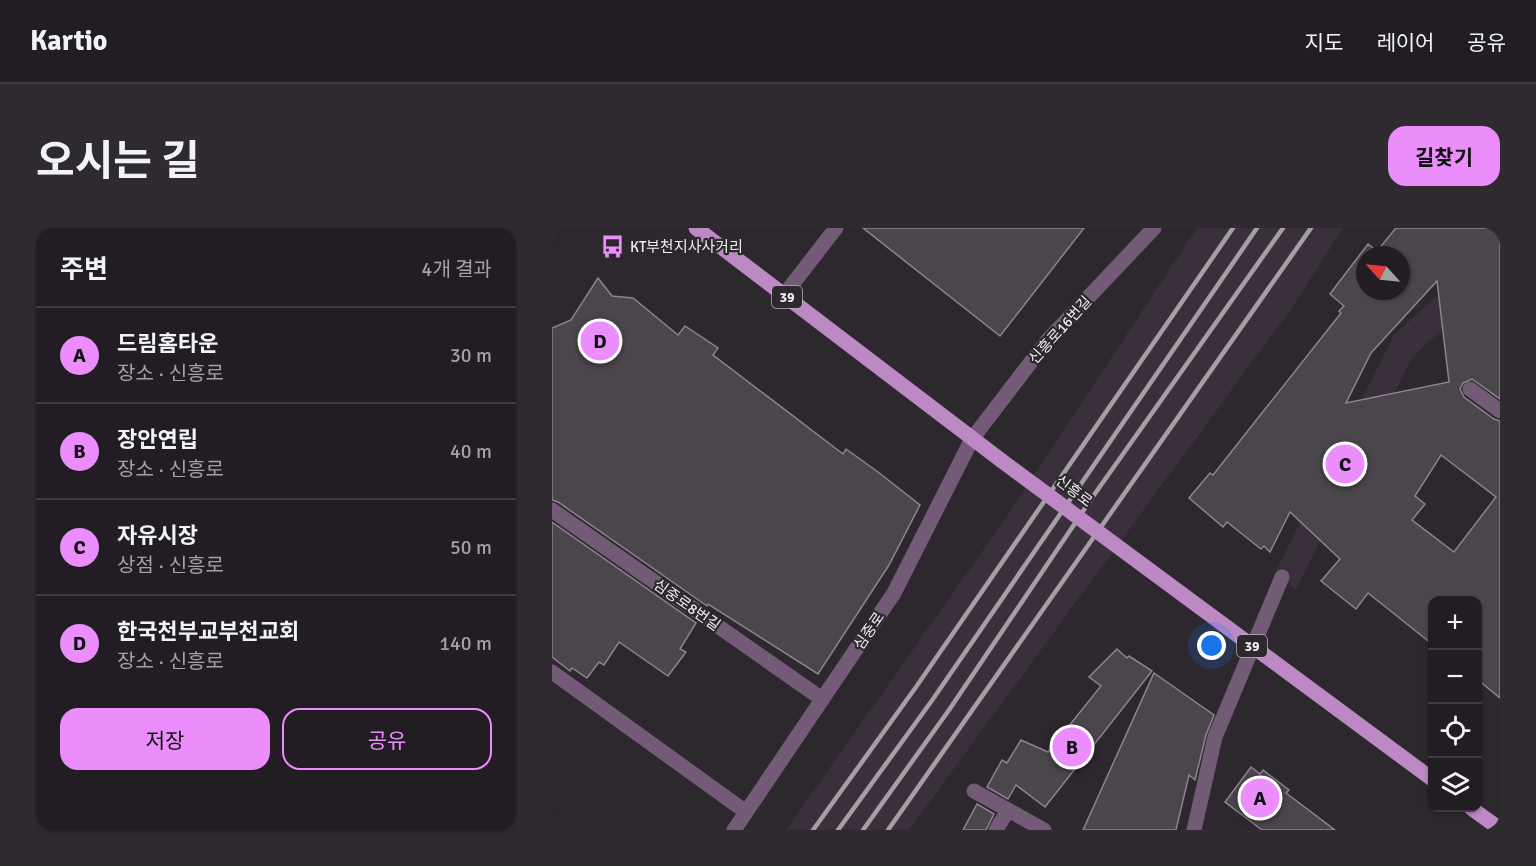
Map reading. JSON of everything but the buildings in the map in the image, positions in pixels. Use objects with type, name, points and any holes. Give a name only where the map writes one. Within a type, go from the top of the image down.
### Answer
[{"type":"main road","name":"신흥로","points":[[696,228],[972,439],[1428,776]]},
{"type":"main road","points":[[1478,812],[1500,829]]},
{"type":"street","points":[[784,295],[836,228]]},
{"type":"street","name":"신흥로16번길","points":[[972,439],[1047,341],[1155,228]]},
{"type":"street","points":[[1470,389],[1500,411]]},
{"type":"street","name":"심중로","points":[[734,830],[894,593],[972,439]]},
{"type":"street","name":"심중로8번길","points":[[552,510],[822,699]]},
{"type":"street","points":[[1194,830],[1215,737],[1282,577]]},
{"type":"street","points":[[552,672],[747,812]]},
{"type":"street","points":[[974,791],[1044,830]]},
{"type":"street","points":[[996,830],[1008,810]]},
{"type":"shaded area","points":[[1197,228],[1343,228],[1293,306],[909,830],[786,830],[1005,519]]},
{"type":"shaded area","points":[[1500,239],[1500,278],[1413,356],[1296,590],[1276,571],[1394,335]]},
{"type":"railway","points":[[813,830],[916,687],[1233,228]]},
{"type":"railway","points":[[838,830],[933,699],[1257,228]]},
{"type":"railway","points":[[863,830],[949,710],[1094,495],[1283,228]]},
{"type":"railway","points":[[888,830],[1311,228]]},
{"type":"place","name":"KT부천지사사거리","points":[[612,247]]},
{"type":"place","name":"한국천부교부천교회","points":[[600,341]]},
{"type":"place","name":"자유시장","points":[[1345,464]]},
{"type":"place","name":"장안연립","points":[[1072,747]]},
{"type":"place","name":"드림홈타운","points":[[1260,798]]}]
